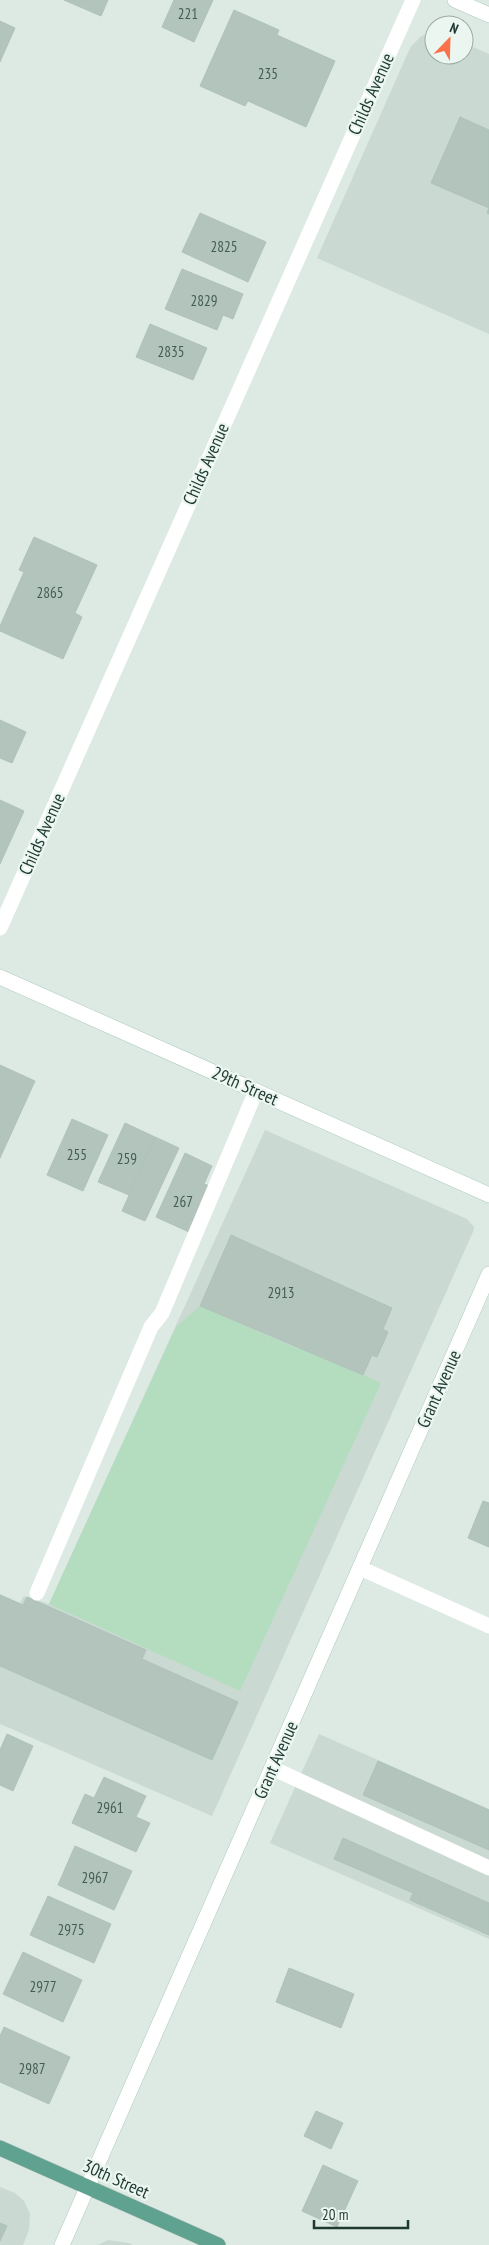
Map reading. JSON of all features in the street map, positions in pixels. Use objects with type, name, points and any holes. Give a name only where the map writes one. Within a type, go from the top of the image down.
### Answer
[{"type":"main road","name":"30th Street","points":[[0,2148],[218,2245]]},
{"type":"street","name":"Childs Avenue","points":[[0,928],[413,0]]},
{"type":"street","points":[[455,0],[489,15]]},
{"type":"street","name":"29th Street","points":[[0,977],[489,1195]]},
{"type":"street","points":[[37,1593],[151,1327],[162,1313],[256,1091]]},
{"type":"street","name":"Grant Avenue","points":[[62,2245],[489,1274]]},
{"type":"street","points":[[360,1568],[489,1626]]},
{"type":"street","points":[[272,1768],[489,1868]]},
{"type":"shaded area","points":[[424,35],[424,65],[474,65],[474,47],[489,54],[489,334],[317,258],[410,48],[421,36]]},
{"type":"shaded area","points":[[265,1130],[467,1219],[474,1227],[212,1816],[0,1724],[0,1594],[20,1603],[24,1596],[49,1604]]},
{"type":"shaded area","points":[[319,1734],[489,1809],[489,1939],[270,1843]]},
{"type":"shaded area","points":[[0,2187],[15,2193],[24,2201],[30,2214],[29,2230],[23,2245],[0,2245]]},
{"type":"shaded area","points":[[108,2240],[129,2243],[133,2245],[98,2245]]},
{"type":"green space","points":[[200,1306],[298,1349],[299,1346],[381,1383],[240,1691],[49,1604],[176,1327]]},
{"type":"building","points":[[64,0],[108,0],[101,16]]},
{"type":"building","points":[[174,0],[213,0],[194,42],[162,27]]},
{"type":"building","points":[[234,10],[279,30],[277,35],[335,61],[306,127],[248,101],[245,106],[200,86]]},
{"type":"building","points":[[0,21],[15,28],[0,62]]},
{"type":"building","points":[[460,117],[489,130],[489,208],[431,183]]},
{"type":"building","points":[[200,213],[266,242],[248,282],[182,252]]},
{"type":"building","points":[[182,269],[243,294],[233,319],[223,315],[217,330],[165,309]]},
{"type":"building","points":[[150,324],[207,348],[193,380],[136,357]]},
{"type":"building","points":[[34,537],[97,565],[75,613],[82,617],[63,659],[0,631],[0,626],[24,572],[19,570]]},
{"type":"building","points":[[0,720],[26,732],[12,763],[0,758]]},
{"type":"building","points":[[0,800],[24,811],[0,864]]},
{"type":"building","points":[[0,1065],[35,1081],[0,1158]]},
{"type":"building","points":[[72,1119],[108,1135],[83,1191],[47,1175]]},
{"type":"building","points":[[125,1123],[155,1137],[129,1195],[98,1182]]},
{"type":"building","points":[[155,1137],[179,1148],[145,1221],[122,1211]]},
{"type":"building","points":[[185,1153],[212,1166],[204,1184],[210,1186],[189,1232],[156,1217]]},
{"type":"building","points":[[231,1235],[392,1308],[383,1329],[388,1332],[377,1357],[372,1355],[363,1375],[200,1306]]},
{"type":"building","points":[[483,1501],[489,1503],[489,1547],[468,1538]]},
{"type":"building","points":[[0,1595],[23,1605],[27,1597],[146,1650],[142,1659],[238,1702],[212,1760],[0,1666]]},
{"type":"building","points":[[7,1734],[33,1746],[13,1791],[0,1785],[0,1750]]},
{"type":"building","points":[[378,1761],[489,1810],[489,1850],[363,1795]]},
{"type":"building","points":[[104,1777],[146,1796],[136,1817],[150,1823],[136,1852],[72,1823],[85,1794],[94,1798]]},
{"type":"building","points":[[343,1838],[489,1903],[489,1935],[410,1900],[413,1893],[334,1859]]},
{"type":"building","points":[[75,1846],[132,1871],[114,1910],[58,1885]]},
{"type":"building","points":[[48,1896],[111,1924],[94,1963],[30,1935]]},
{"type":"building","points":[[23,1952],[82,1980],[63,2022],[3,1994]]},
{"type":"building","points":[[289,1968],[354,1994],[341,2028],[276,2002]]},
{"type":"building","points":[[4,2027],[70,2057],[49,2104],[0,2082],[0,2036]]},
{"type":"building","points":[[316,2111],[343,2123],[331,2149],[304,2136]]},
{"type":"building","points":[[323,2165],[358,2181],[337,2227],[302,2211]]},
{"type":"building","points":[[0,2223],[7,2226],[0,2241]]}]
